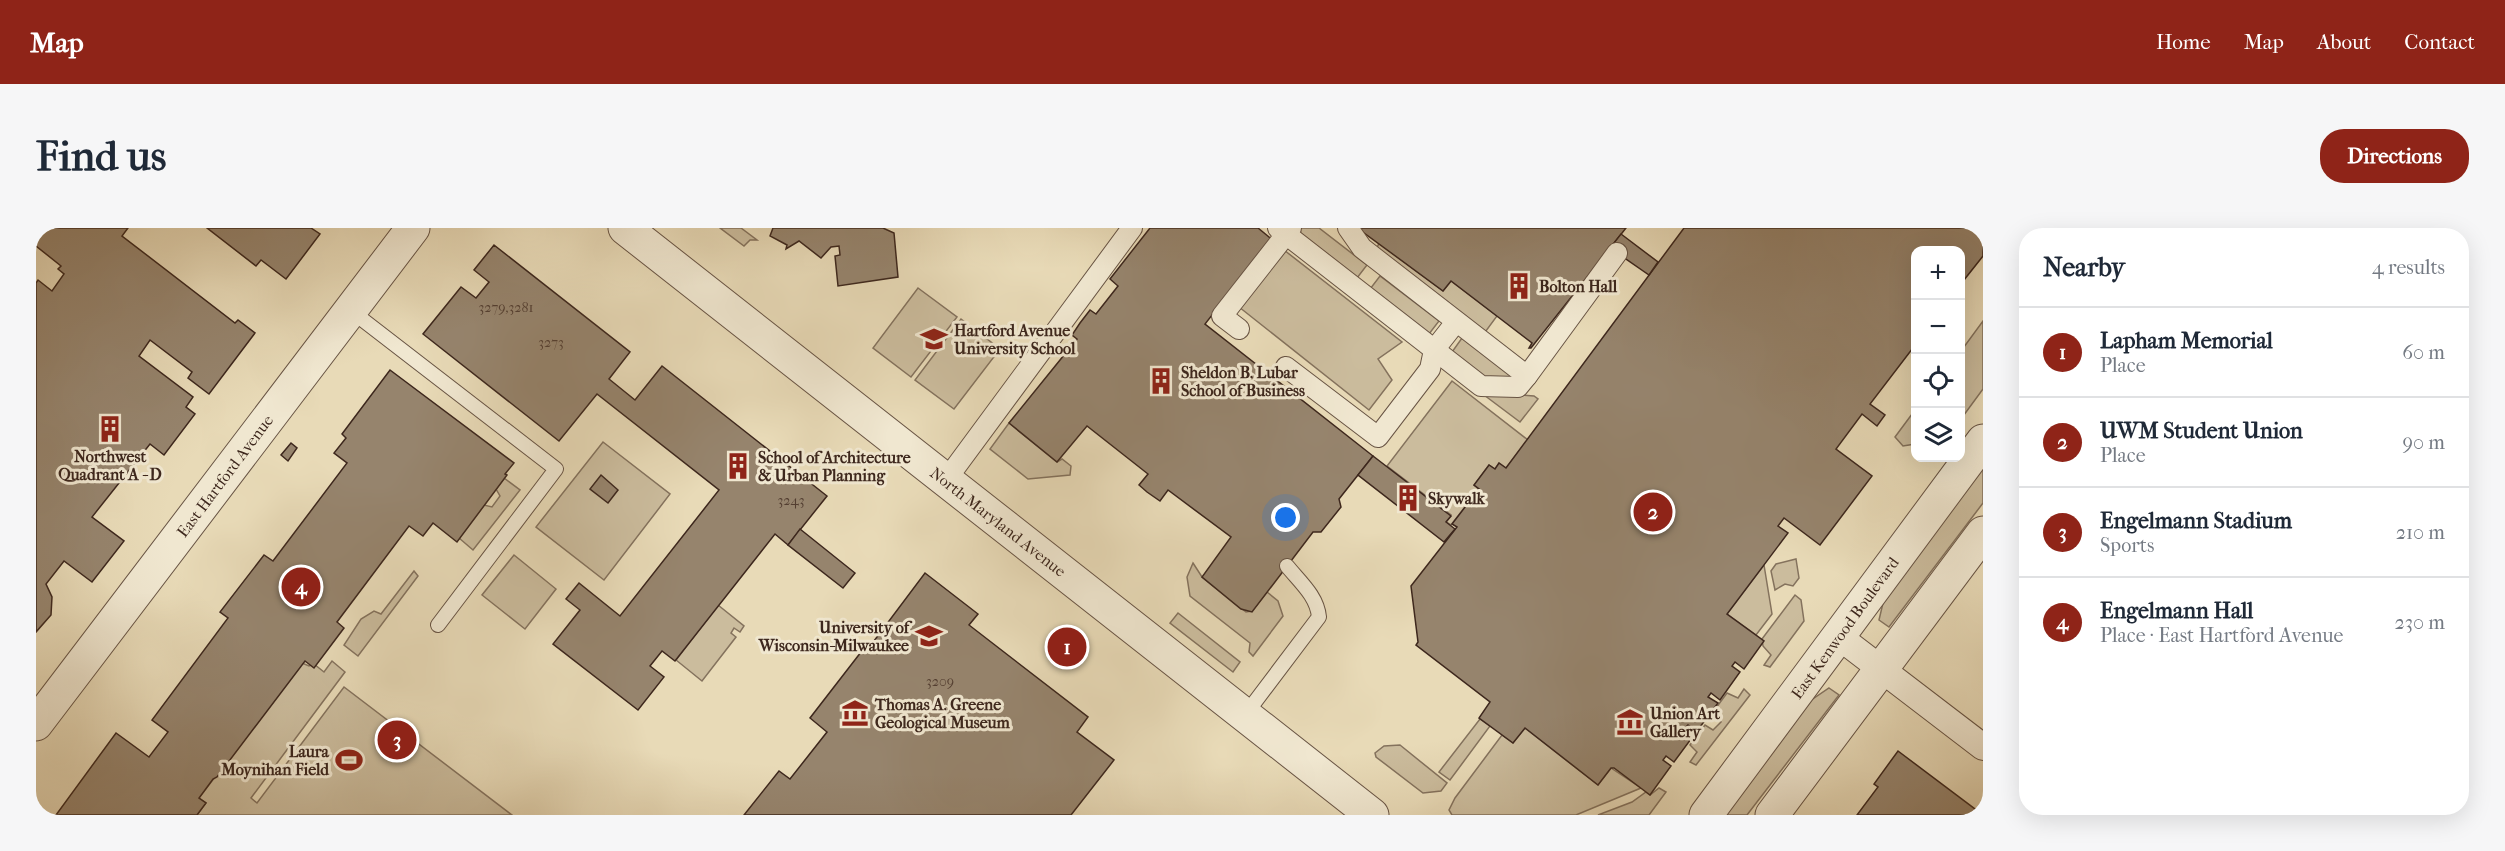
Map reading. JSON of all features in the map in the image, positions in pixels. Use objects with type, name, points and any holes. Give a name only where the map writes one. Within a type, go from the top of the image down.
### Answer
[{"type":"street","name":"East Hartford Avenue","points":[[36,724],[413,228]]},
{"type":"street","name":"North Maryland Avenue","points":[[625,228],[1372,815]]},
{"type":"street","points":[[946,480],[1131,228]]},
{"type":"street","points":[[1348,228],[1362,249],[1527,376]]},
{"type":"street","points":[[1239,329],[1222,316],[1285,230],[1481,386],[1518,387],[1617,253]]},
{"type":"street","points":[[1286,367],[1378,437],[1430,369],[1434,350],[1456,322]]},
{"type":"street","name":"East Kenwood Boulevard","points":[[1706,815],[1983,441]]},
{"type":"street","points":[[1772,815],[1983,533]]},
{"type":"street","points":[[1838,636],[1983,747]]},
{"type":"lane","points":[[350,310],[556,469],[438,625]]},
{"type":"lane","points":[[1245,715],[1319,617],[1318,608],[1310,593],[1287,566]]},
{"type":"shaded area","points":[[720,228],[741,228],[757,240],[750,240],[744,246]]},
{"type":"shaded area","points":[[1301,228],[1319,228],[1367,265],[1357,278],[1298,232]]},
{"type":"shaded area","points":[[1379,243],[1443,291],[1451,281],[1497,316],[1483,335],[1377,248]]},
{"type":"shaded area","points":[[1284,250],[1402,342],[1378,359],[1392,380],[1369,410],[1239,307]]},
{"type":"shaded area","points":[[1380,276],[1439,321],[1429,334],[1370,289]]},
{"type":"shaded area","points":[[918,288],[957,317],[911,377],[873,348]]},
{"type":"shaded area","points":[[961,319],[1000,349],[954,409],[915,380]]},
{"type":"shaded area","points":[[1983,321],[1983,389],[1965,414],[1965,354],[1965,346]]},
{"type":"shaded area","points":[[1462,338],[1517,380],[1486,378],[1452,352]]},
{"type":"shaded area","points":[[1452,381],[1528,440],[1506,468],[1499,463],[1495,469],[1489,465],[1474,485],[1479,489],[1451,525],[1446,522],[1451,515],[1387,466]]},
{"type":"shaded area","points":[[1487,392],[1534,396],[1538,399],[1520,422],[1484,395]]},
{"type":"shaded area","points":[[1911,415],[1911,445],[1903,446],[1895,437]]},
{"type":"shaded area","points":[[1009,423],[1057,462],[1062,459],[1071,466],[1070,475],[1028,479],[990,449]]},
{"type":"shaded area","points":[[603,442],[670,494],[604,580],[536,527]]},
{"type":"shaded area","points":[[1983,468],[1983,503],[1889,627],[1879,620],[1883,603]]},
{"type":"shaded area","points":[[504,478],[520,490],[473,550],[459,538],[484,505],[492,507],[500,496],[496,489]]},
{"type":"shaded area","points":[[514,555],[556,589],[525,629],[482,595]]},
{"type":"shaded area","points":[[1796,559],[1799,578],[1793,586],[1785,584],[1775,590],[1771,571],[1776,564]]},
{"type":"shaded area","points":[[1193,563],[1202,577],[1246,612],[1252,611],[1267,592],[1278,601],[1283,616],[1253,656],[1249,652],[1250,643],[1190,596],[1187,577]]},
{"type":"shaded area","points":[[1764,565],[1772,614],[1756,635],[1727,614]]},
{"type":"shaded area","points":[[414,571],[418,576],[358,656],[344,645],[361,619],[374,611],[381,614]]},
{"type":"shaded area","points":[[1795,595],[1801,600],[1804,621],[1770,667],[1764,665],[1771,655],[1763,646],[1762,639]]},
{"type":"shaded area","points":[[718,605],[744,626],[740,632],[734,628],[731,633],[736,637],[702,681],[676,660]]},
{"type":"shaded area","points":[[1178,613],[1240,662],[1233,672],[1170,623]]},
{"type":"shaded area","points":[[332,661],[345,672],[251,798],[257,803],[344,687],[512,815],[197,815],[206,803],[199,798],[302,663],[309,666],[314,664],[324,672]]},
{"type":"shaded area","points":[[1829,688],[1839,695],[1747,815],[1720,815],[1804,705]]},
{"type":"shaded area","points":[[1744,689],[1750,695],[1696,765],[1690,762],[1697,752],[1690,745],[1705,725],[1713,730],[1721,722],[1713,712],[1727,693],[1738,698]]},
{"type":"shaded area","points":[[1480,719],[1490,726],[1450,780],[1439,772]]},
{"type":"shaded area","points":[[1525,728],[1598,785],[1611,768],[1641,788],[1576,815],[1452,815],[1449,810],[1455,798],[1502,735],[1513,743]]},
{"type":"shaded area","points":[[1400,745],[1447,783],[1441,791],[1423,793],[1376,757],[1375,753],[1384,746]]},
{"type":"shaded area","points":[[1659,788],[1666,792],[1649,815],[1598,815],[1632,802],[1646,792],[1650,795]]},
{"type":"building","name":"Northwest Quadrant A - D","points":[[36,228],[128,228],[122,236],[235,323],[238,320],[255,333],[209,394],[188,378],[192,372],[150,340],[139,356],[193,397],[186,407],[195,414],[164,455],[150,444],[92,517],[124,541],[92,582],[64,561],[46,584],[52,597],[51,615],[36,632],[36,283],[38,280],[52,291],[64,274],[58,269],[61,266],[36,246]]},
{"type":"building","points":[[207,228],[311,228],[320,234],[286,279],[261,260],[256,266]]},
{"type":"building","points":[[773,228],[883,228],[894,233],[898,277],[838,286],[835,256],[840,255],[839,246],[831,247],[821,258],[799,241],[786,249],[787,245],[770,236]]},
{"type":"building","name":"Sheldon B. Lubar School of Business","points":[[1150,228],[1258,228],[1271,239],[1205,324],[1373,456],[1339,499],[1341,507],[1321,532],[1313,532],[1252,612],[1241,609],[1202,577],[1231,537],[1168,490],[1160,501],[1147,492],[1139,485],[1148,474],[1087,426],[1057,462],[1009,423],[1077,339],[1072,335],[1090,310],[1096,314],[1118,286],[1110,279]]},
{"type":"building","name":"Bolton Hall","points":[[1361,228],[1626,228],[1529,348],[1532,343],[1451,281],[1443,291],[1360,230]]},
{"type":"building","points":[[1684,228],[1983,228],[1983,256],[1965,279],[1965,246],[1911,246],[1911,351],[1870,404],[1885,415],[1877,426],[1862,414],[1836,449],[1872,476],[1820,545],[1784,518],[1778,526],[1788,533],[1727,614],[1764,641],[1744,669],[1735,662],[1732,666],[1740,672],[1720,700],[1711,693],[1708,697],[1718,703],[1697,731],[1688,725],[1685,728],[1694,735],[1674,762],[1666,756],[1663,760],[1671,766],[1650,795],[1614,768],[1611,768],[1598,785],[1525,728],[1513,743],[1479,718],[1490,702],[1416,645],[1418,642],[1411,586],[1457,527],[1452,524],[1479,489],[1474,485],[1489,465],[1495,469],[1499,463],[1506,468]]},
{"type":"building","points":[[1621,234],[1658,262],[1649,275],[1610,248]]},
{"type":"building","name":"School of Architecture & Urban Planning","points":[[494,245],[630,352],[609,379],[635,400],[662,366],[827,496],[788,545],[775,534],[675,661],[662,651],[650,666],[664,677],[638,710],[553,644],[580,610],[566,599],[579,583],[620,616],[719,490],[597,394],[559,441],[423,334],[461,287],[476,298],[489,282],[474,270]]},
{"type":"building","points":[[390,370],[514,463],[457,542],[433,523],[423,536],[409,526],[337,622],[344,628],[314,668],[305,661],[199,798],[206,803],[197,815],[56,815],[116,733],[149,757],[168,732],[152,720],[228,618],[220,612],[264,555],[273,561],[347,463],[334,453],[346,438],[342,434]]},
{"type":"building","points":[[291,443],[297,448],[288,461],[281,455]]},
{"type":"building","name":"Skywalk","points":[[1373,456],[1451,516],[1446,522],[1455,529],[1444,542],[1358,475]]},
{"type":"building","points":[[601,475],[618,490],[608,503],[590,489]]},
{"type":"building","points":[[800,529],[855,573],[843,588],[788,545]]},
{"type":"building","points":[[925,573],[978,614],[969,625],[1088,717],[1077,732],[1114,760],[1071,815],[744,815],[779,771],[790,779],[827,732],[810,718],[868,643],[871,645]]},
{"type":"building","points":[[1898,751],[1983,815],[1857,815],[1878,787],[1874,784]]},
{"type":"place","name":"Bolton Hall","points":[[1519,286]]},
{"type":"place","name":"Hartford Avenue University School","points":[[934,339]]},
{"type":"place","name":"Sheldon B. Lubar School of Business","points":[[1161,381]]},
{"type":"place","name":"Northwest Quadrant A - D","points":[[110,429]]},
{"type":"place","name":"School of Architecture & Urban Planning","points":[[738,466]]},
{"type":"place","name":"Skywalk","points":[[1408,498]]},
{"type":"place","name":"UWM Student Union","points":[[1653,512]]},
{"type":"place","name":"Engelmann Hall","points":[[301,587]]},
{"type":"place","name":"University of Wisconsin-Milwaukee","points":[[929,636]]},
{"type":"place","name":"Lapham Memorial","points":[[1067,647]]},
{"type":"place","name":"Thomas A. Greene Geological Museum","points":[[855,713]]},
{"type":"place","name":"Union Art Gallery","points":[[1630,722]]},
{"type":"place","name":"Engelmann Stadium","points":[[397,740]]},
{"type":"place","name":"Laura Moynihan Field","points":[[349,760]]}]
